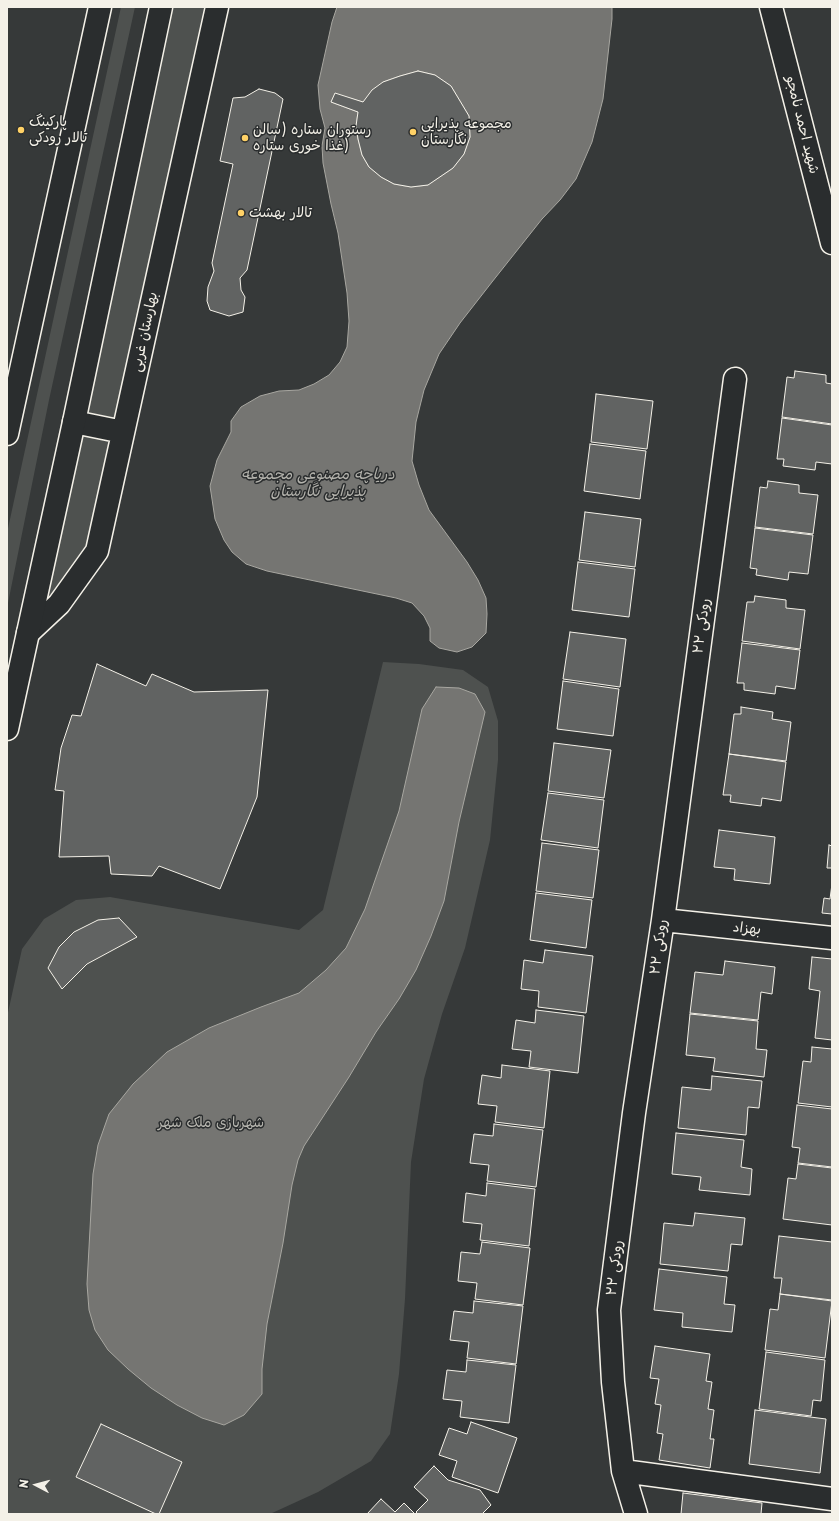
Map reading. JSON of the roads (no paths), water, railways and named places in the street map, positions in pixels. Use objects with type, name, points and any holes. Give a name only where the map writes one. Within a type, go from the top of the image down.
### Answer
[{"type":"street","points":[[7,434],[100,7]]},
{"type":"street","points":[[7,729],[15,657],[28,633],[161,7]]},
{"type":"street","name":"بهارستان غربی","points":[[28,633],[59,604],[97,551],[217,7]]},
{"type":"street","name":"شهید احمد نامجو","points":[[771,7],[832,243]]},
{"type":"street","points":[[7,383],[30,323]]},
{"type":"street","name":"رودکی ۲۲","points":[[636,1514],[623,1471],[613,1382],[609,1310],[634,1113],[663,920],[735,378]]},
{"type":"street","points":[[74,422],[123,432]]},
{"type":"street","name":"بهزاد","points":[[663,920],[832,938]]},
{"type":"street","points":[[623,1471],[832,1498]]},
{"type":"water","name":"دریاچه مصنوعی مجموعه پذیرایی نگارستان","points":[[337,7],[612,7],[603,99],[592,142],[576,179],[492,282],[460,323],[439,354],[424,390],[416,422],[412,461],[419,485],[429,510],[467,562],[478,580],[486,598],[486,633],[472,647],[457,652],[439,648],[430,641],[430,628],[424,616],[412,603],[396,598],[267,571],[246,564],[232,552],[224,540],[215,519],[210,486],[217,460],[231,432],[231,421],[241,407],[260,396],[279,391],[299,390],[314,384],[329,375],[340,362],[347,347],[349,321],[347,293],[338,233],[323,163],[322,146],[325,128],[320,109],[318,85],[332,22]],"holes":[[[418,71],[435,75],[451,86],[469,116],[470,137],[464,154],[453,168],[428,185],[411,187],[394,184],[381,177],[369,167],[362,155],[356,126],[358,112],[331,102],[335,94],[363,102],[383,82]]]},
{"type":"water","points":[[436,687],[459,688],[475,694],[485,712],[459,822],[444,901],[416,970],[399,999],[376,1032],[349,1077],[304,1146],[298,1160],[292,1185],[283,1243],[267,1324],[262,1369],[262,1394],[244,1415],[224,1425],[202,1418],[177,1405],[151,1388],[108,1350],[95,1330],[89,1310],[87,1284],[93,1174],[98,1145],[109,1114],[133,1084],[167,1052],[209,1028],[299,993],[326,970],[346,948],[365,909],[399,811],[422,709]]},
{"type":"place","name":"پارکینگ تالار رودکی","points":[[21,130]]},
{"type":"place","name":"مجموعه پذیرایی نگارستان","points":[[413,132]]},
{"type":"place","name":"رستوران ستاره (سالن غذا خوری ستاره)","points":[[245,138]]},
{"type":"place","name":"تالار بهشت","points":[[241,213]]},
{"type":"park label","name":"شهربازی ملک شهر","points":[[211,1123]]}]
